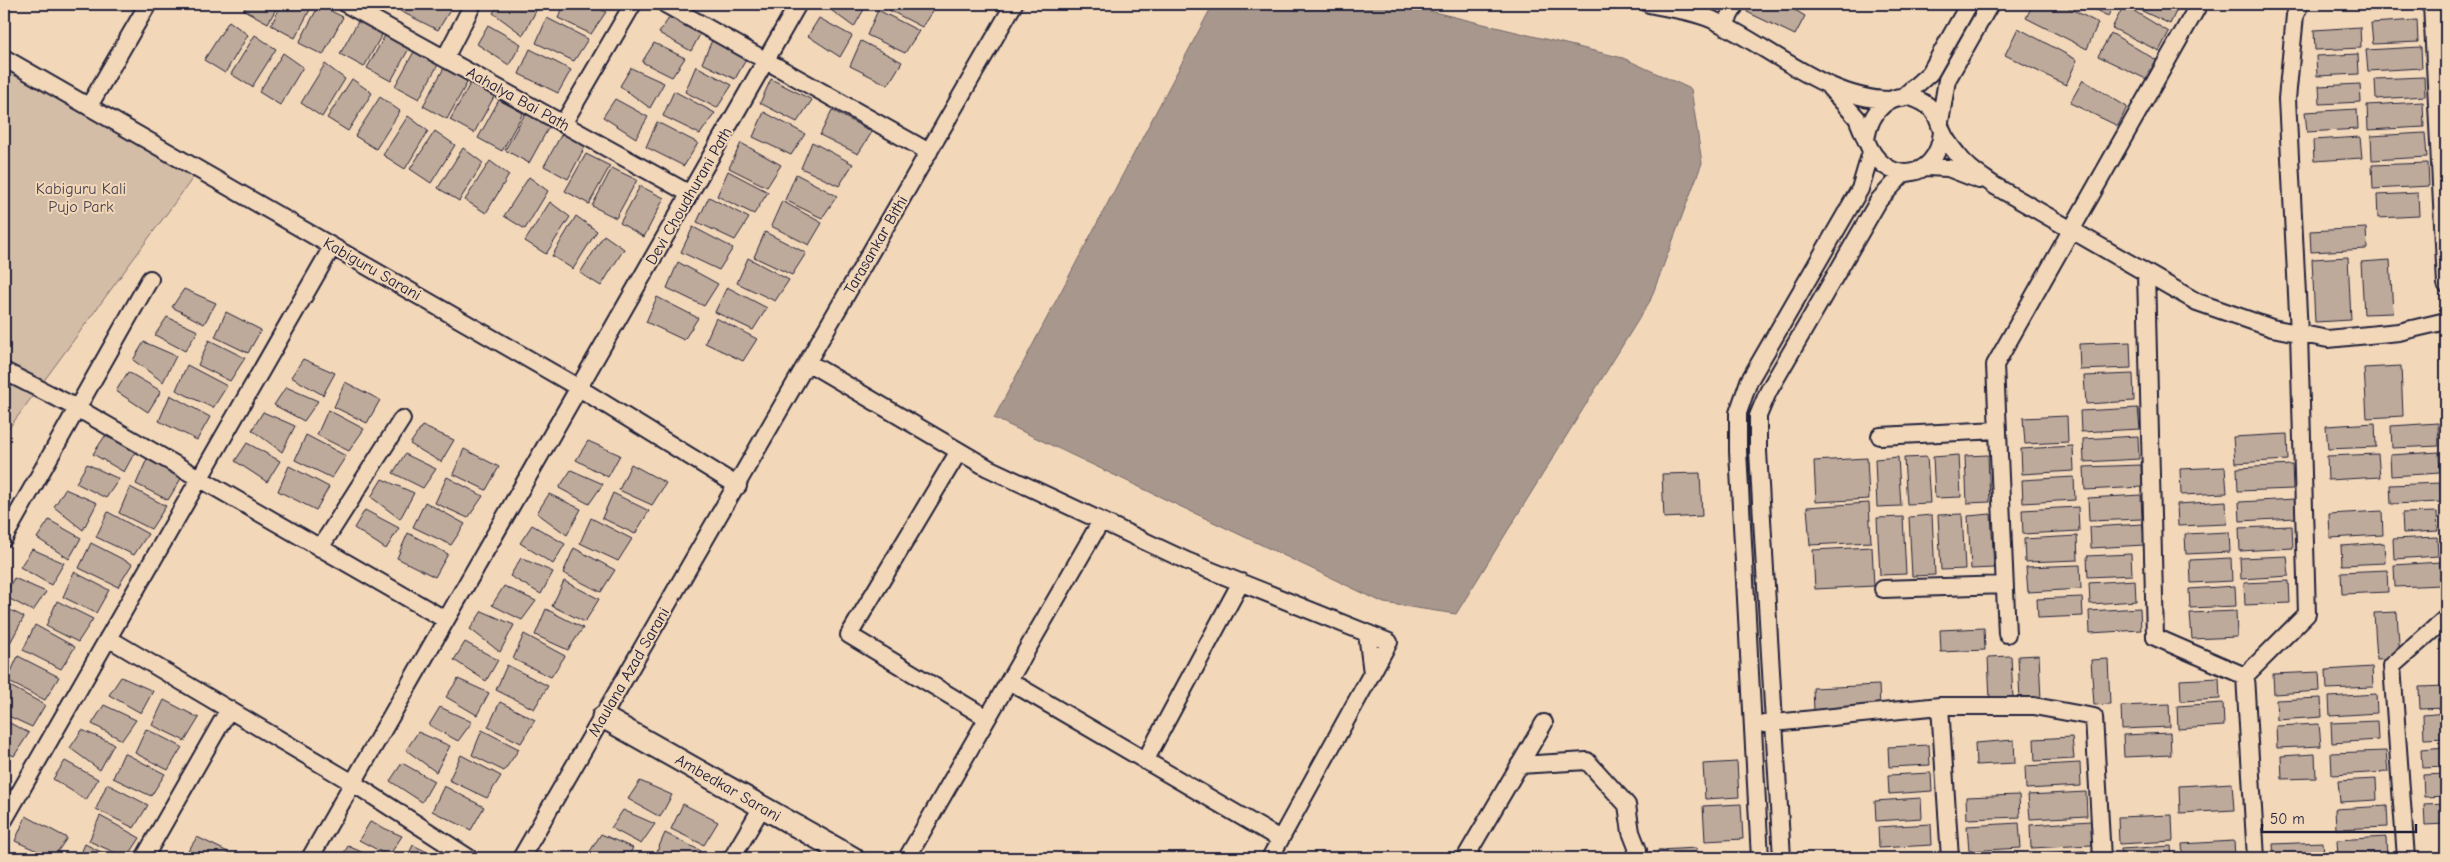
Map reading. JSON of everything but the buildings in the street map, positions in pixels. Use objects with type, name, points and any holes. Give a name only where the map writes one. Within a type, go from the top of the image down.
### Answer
[{"type":"street","points":[[89,106],[148,4]]},
{"type":"street","name":"Aahalya Bai Path","points":[[346,4],[690,194]]},
{"type":"street","points":[[444,58],[473,4]]},
{"type":"street","points":[[563,124],[633,4]]},
{"type":"street","points":[[666,4],[929,152]]},
{"type":"street","name":"Devi Choudhurani Path","points":[[310,858],[798,4]]},
{"type":"street","name":"Tarasankar Bithi","points":[[738,486],[1014,4]]},
{"type":"street","points":[[1649,4],[1713,20],[1820,80],[1861,98],[1913,98],[1924,103],[1934,112],[1957,155],[1972,170],[1995,186],[2197,302],[2272,328],[2328,339],[2399,332],[2446,321]]},
{"type":"street","points":[[1724,26],[1736,4]]},
{"type":"street","points":[[1760,858],[1738,451],[1738,413],[1749,381],[1860,189],[1869,146],[1872,116],[1881,106],[1896,99],[1930,72],[1969,4]]},
{"type":"street","points":[[1926,167],[1935,158],[1941,146],[1946,80],[1990,4]]},
{"type":"street","points":[[2007,634],[1995,365],[2199,4]]},
{"type":"street","points":[[2256,858],[2245,676],[2307,614],[2299,333],[2287,99],[2295,15],[2300,4]]},
{"type":"street","points":[[2432,4],[2444,178],[2446,284]]},
{"type":"street","name":"Kabiguru Sarani","points":[[4,58],[579,388],[738,486]]},
{"type":"street","points":[[1820,80],[1838,96],[1857,118],[1878,163],[1892,171],[1904,173],[1926,167],[1948,168],[1995,186]]},
{"type":"street","points":[[1782,858],[1758,451],[1758,416],[1768,392],[1879,200],[1904,173]]},
{"type":"street","points":[[4,820],[332,246]]},
{"type":"street","points":[[2146,273],[2155,637],[2245,676]]},
{"type":"street","points":[[4,538],[150,279]]},
{"type":"street","points":[[809,362],[988,468],[1187,561],[1389,642],[1270,858]]},
{"type":"street","points":[[4,371],[77,408],[446,620]]},
{"type":"street","points":[[320,548],[402,419]]},
{"type":"street","points":[[1880,436],[1998,430]]},
{"type":"street","points":[[959,451],[849,635],[987,718]]},
{"type":"street","name":"Maulana Azad Sarani","points":[[521,858],[738,486]]},
{"type":"street","points":[[907,858],[1101,521]]},
{"type":"street","points":[[1145,761],[1241,582]]},
{"type":"street","points":[[1883,589],[2005,585]]},
{"type":"street","points":[[2406,858],[2392,666],[2446,618]]},
{"type":"street","points":[[108,638],[353,783],[469,858]]},
{"type":"street","points":[[1009,681],[1280,839]]},
{"type":"street","points":[[1753,726],[1940,706],[2034,706],[2094,717],[2102,858]]},
{"type":"street","points":[[1940,706],[1950,858]]},
{"type":"street","points":[[144,858],[229,709]]},
{"type":"street","name":"Ambedkar Sarani","points":[[603,717],[853,858]]},
{"type":"street","points":[[1465,858],[1544,723]]},
{"type":"street","points":[[1519,765],[1587,761],[1626,805],[1631,832],[1638,850],[1634,858]]},
{"type":"street","points":[[732,858],[762,807]]},
{"type":"green space","name":"Kabiguru Kali Pujo Park","points":[[4,59],[195,175],[4,435]]},
{"type":"shaded area","points":[[1213,4],[1401,4],[1623,58],[1691,89],[1702,163],[1650,301],[1456,614],[1384,603],[994,418]]}]
